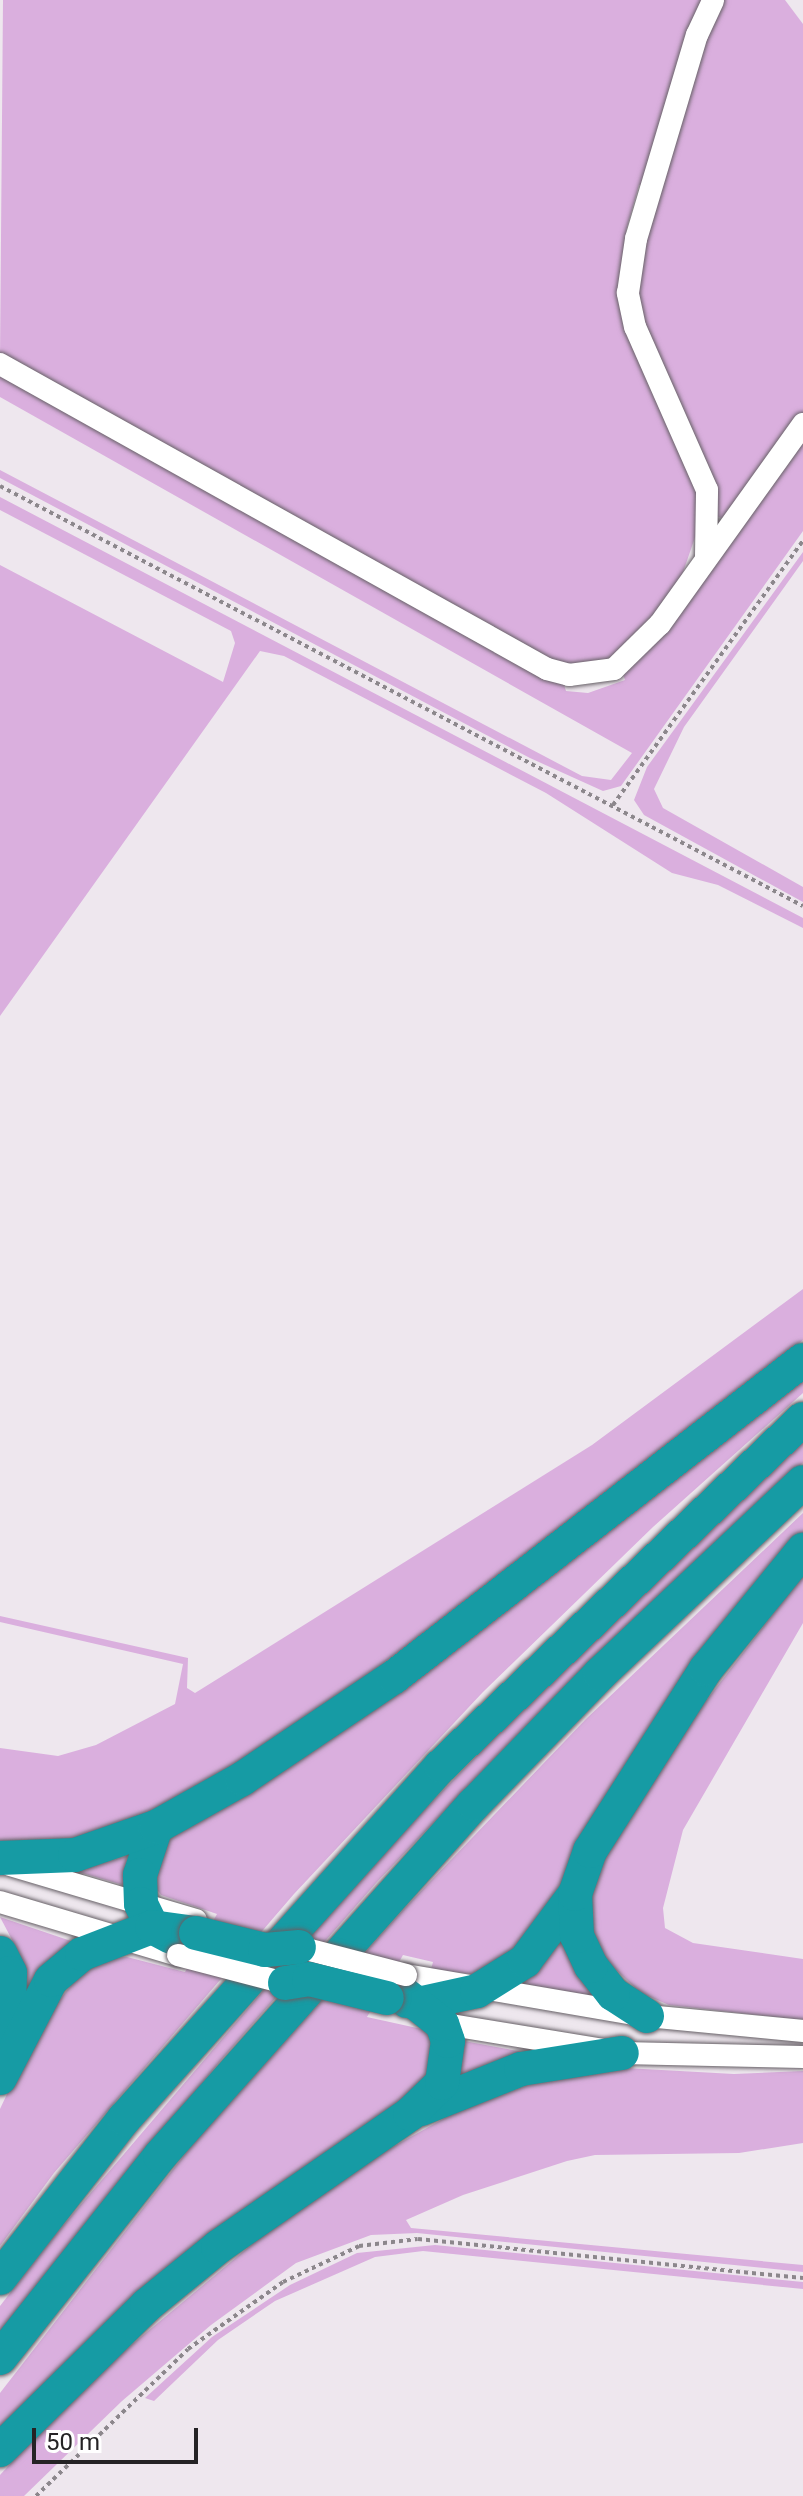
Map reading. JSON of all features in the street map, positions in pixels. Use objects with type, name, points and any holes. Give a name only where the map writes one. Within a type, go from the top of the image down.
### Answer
[{"type":"highway","points":[[0,1860],[75,1855],[156,1827],[242,1779],[394,1677],[803,1360]]},
{"type":"highway","points":[[0,2278],[124,2119],[441,1766],[803,1419]]},
{"type":"highway","points":[[0,2358],[160,2156],[453,1826],[600,1674],[803,1482]]},
{"type":"highway","points":[[146,1916],[265,1968],[281,1982],[309,1979],[405,1999],[477,1991],[525,1961],[575,1894],[590,1851],[645,1759],[706,1669],[803,1550]]},
{"type":"highway","points":[[146,1916],[140,1875],[156,1827]]},
{"type":"highway","points":[[575,1894],[577,1936],[591,1966],[613,1994],[647,2016]]},
{"type":"highway","points":[[4,2070],[51,1980],[82,1954],[117,1938],[146,1916]]},
{"type":"highway","points":[[0,2450],[147,2305],[218,2247],[410,2114],[442,2083],[448,2041],[405,1999],[334,1969],[306,1949],[265,1950],[191,1938]]},
{"type":"highway","points":[[0,1953],[10,1973],[4,2070]]},
{"type":"highway","points":[[410,2114],[521,2069],[622,2053]]},
{"type":"street","points":[[706,557],[707,490],[635,327],[628,293],[636,239],[697,35],[713,0]]},
{"type":"street","points":[[0,364],[547,669],[593,676],[614,669],[660,624],[803,424]]},
{"type":"street","points":[[0,1860],[146,1916]]},
{"type":"street","points":[[0,1902],[117,1938],[191,1938]]},
{"type":"street","points":[[477,1991],[647,2016],[803,2031]]},
{"type":"street","points":[[405,1999],[622,2053],[803,2057]]},
{"type":"path","points":[[0,486],[803,906]]},
{"type":"path","points":[[613,806],[803,541]]},
{"type":"path","points":[[36,2496],[188,2349],[283,2282],[359,2246],[418,2239],[803,2278]]},
{"type":"shaded area","points":[[3,0],[704,0],[651,186],[639,185],[626,231],[632,243],[623,282],[695,467],[699,526],[682,575],[651,622],[608,665],[569,670],[0,358]]},
{"type":"shaded area","points":[[719,0],[785,0],[803,24],[803,413],[725,519],[713,515],[635,295],[638,263]]},
{"type":"shaded area","points":[[0,371],[563,682],[566,691],[588,693],[625,680],[621,669],[803,438],[803,531],[621,786],[603,791],[530,758],[0,478],[0,470],[582,776],[611,780],[632,753],[0,397]]},
{"type":"shaded area","points":[[0,497],[803,918],[803,928],[718,885],[672,873],[546,793],[284,656],[260,651],[0,1016],[0,565],[223,682],[235,643],[231,631],[0,510]]},
{"type":"shaded area","points":[[803,552],[803,561],[684,727],[654,789],[663,808],[803,887],[803,902],[644,815],[634,800],[647,767]]},
{"type":"shaded area","points":[[803,1289],[803,1340],[459,1608],[279,1739],[161,1811],[79,1840],[0,1842],[0,1748],[58,1756],[96,1745],[175,1704],[183,1664],[0,1622],[0,1616],[188,1658],[187,1688],[195,1693],[592,1445]]},
{"type":"shaded area","points":[[803,1375],[803,1393],[653,1527],[483,1692],[294,1894],[54,2173],[0,2246],[0,2109],[39,2026],[76,1979],[100,1959],[127,1957],[185,1972],[217,1914],[161,1895],[154,1885],[167,1841]]},
{"type":"shaded area","points":[[803,1442],[803,1463],[500,1753],[377,1882],[221,2060],[0,2332],[0,2306],[55,2235],[365,1871],[489,1743]]},
{"type":"shaded area","points":[[803,1513],[803,1533],[729,1622],[524,1941],[485,1976],[431,1969],[433,1962],[403,1955],[367,2017],[426,2030],[433,2044],[429,2070],[416,2095],[0,2432],[0,2393],[192,2145],[404,1909],[586,1719]]},
{"type":"shaded area","points":[[803,1575],[803,1623],[683,1830],[663,1908],[665,1928],[693,1943],[803,1959],[803,2020],[669,2005],[641,1993],[599,1954],[589,1927],[589,1898],[599,1867],[659,1762]]},
{"type":"shaded area","points":[[127,1856],[123,1885],[75,1871]]},
{"type":"shaded area","points":[[0,1917],[71,1941],[27,1989],[19,1953]]},
{"type":"shaded area","points":[[562,1933],[594,1996],[519,1983]]},
{"type":"shaded area","points":[[464,2041],[534,2054],[459,2077]]},
{"type":"shaded area","points":[[625,2068],[734,2074],[803,2071],[803,2143],[739,2153],[595,2155],[567,2161],[463,2195],[406,2220],[411,2228],[803,2265],[803,2272],[417,2233],[371,2235],[296,2263],[211,2325],[122,2401],[24,2496],[0,2496],[0,2475],[81,2387],[322,2186],[454,2113],[541,2080]]},
{"type":"shaded area","points":[[435,2245],[803,2282],[803,2289],[423,2251],[375,2257],[275,2301],[218,2340],[154,2401],[145,2398],[212,2337],[290,2285],[357,2253]]}]
